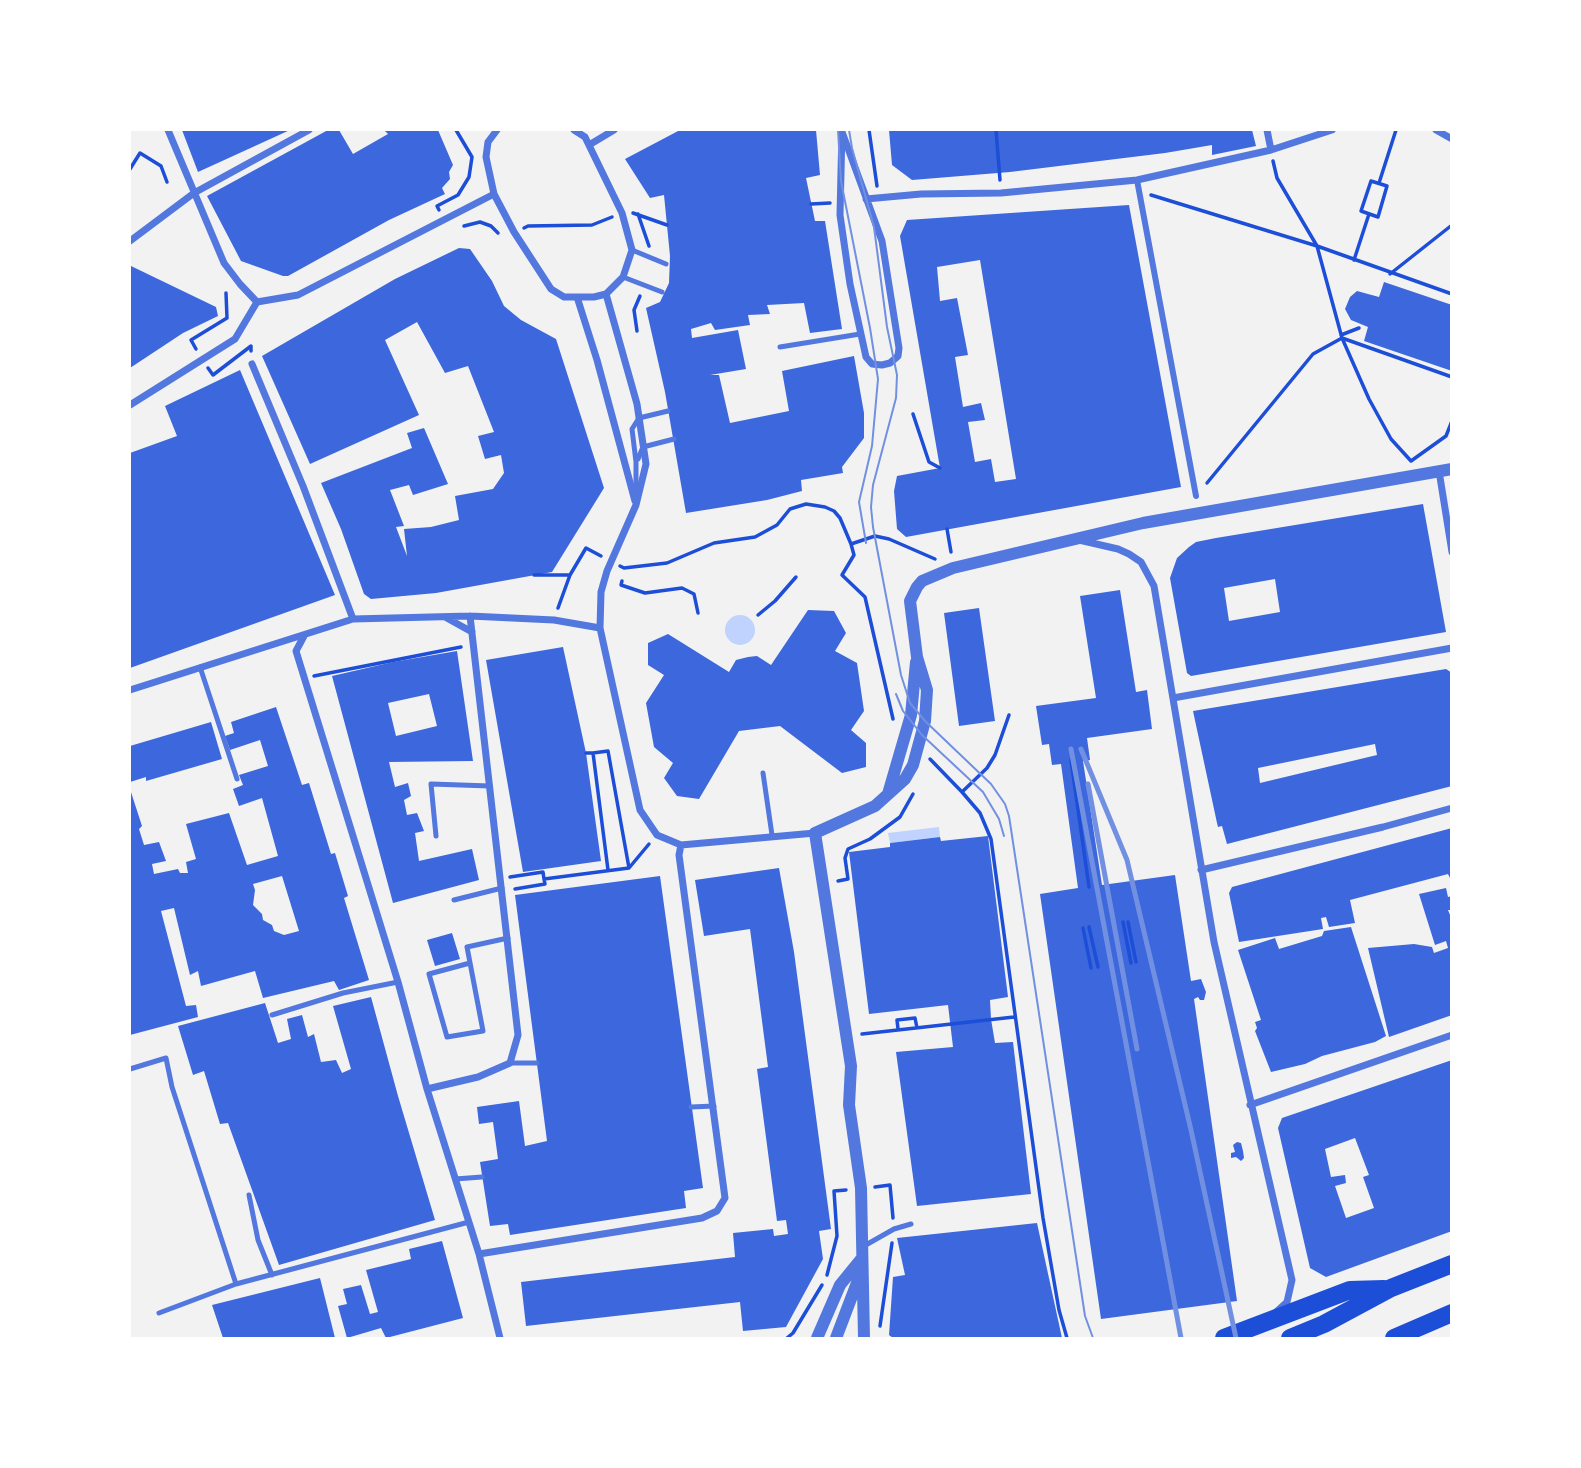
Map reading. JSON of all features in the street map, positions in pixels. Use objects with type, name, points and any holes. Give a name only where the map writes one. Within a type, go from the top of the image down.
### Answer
[{"type":"highway","points":[[1290,1339],[1391,1289],[1451,1264]]},
{"type":"highway","points":[[1224,1339],[1350,1290],[1391,1289]]},
{"type":"highway","points":[[1394,1339],[1451,1313]]},
{"type":"street","points":[[168,130],[224,263],[257,302]]},
{"type":"street","points":[[130,241],[194,193],[309,130]]},
{"type":"street","points":[[497,130],[488,142],[486,157],[494,194],[514,232],[551,289],[564,297],[594,297],[606,294],[623,276],[632,250],[622,213],[585,136],[574,130]]},
{"type":"street","points":[[1266,130],[1271,150]]},
{"type":"street","points":[[866,199],[920,194],[1002,193],[1137,180],[1271,150],[1332,130]]},
{"type":"street","points":[[1436,130],[1451,139]]},
{"type":"street","points":[[585,136],[610,131]]},
{"type":"street","points":[[589,145],[610,131]]},
{"type":"street","points":[[842,131],[882,241],[899,348],[898,356],[890,363],[882,365],[872,364],[866,357],[850,284],[840,215],[842,131]]},
{"type":"street","points":[[1137,180],[1196,496]]},
{"type":"street","points":[[130,405],[235,339],[257,302],[298,295],[494,194]]},
{"type":"street","points":[[606,294],[639,418],[646,464],[636,505],[607,571],[601,592],[600,628],[640,810],[657,835],[681,845],[815,833],[875,806],[905,779],[922,735],[927,690],[917,657],[910,601],[922,581],[950,569],[1143,523],[1445,470],[1451,552]]},
{"type":"street","points":[[577,297],[599,366],[636,505]]},
{"type":"street","points":[[252,364],[303,486],[353,619]]},
{"type":"street","points":[[1076,540],[1118,549],[1141,562],[1154,586],[1201,870],[1251,1105],[1292,1279],[1287,1302],[1260,1326]]},
{"type":"street","points":[[444,616],[472,632]]},
{"type":"street","points":[[130,690],[353,619],[470,616],[554,620],[600,628]]},
{"type":"street","points":[[427,1089],[478,1077],[510,1063],[518,1035],[470,616]]},
{"type":"street","points":[[304,636],[296,651],[479,1254],[500,1339]]},
{"type":"street","points":[[1173,698],[1451,648]]},
{"type":"street","points":[[1201,870],[1451,808]]},
{"type":"street","points":[[815,833],[851,1066],[849,1105],[860,1188],[864,1339]]},
{"type":"street","points":[[479,1254],[702,1218],[717,1211],[725,1198],[679,855],[681,845]]},
{"type":"street","points":[[1251,1105],[1451,1035]]},
{"type":"street","points":[[817,1339],[839,1284],[862,1258]]},
{"type":"street","points":[[836,1339],[862,1258]]},
{"type":"lane","points":[[632,250],[666,264]]},
{"type":"lane","points":[[623,276],[662,292]]},
{"type":"lane","points":[[780,347],[860,334]]},
{"type":"lane","points":[[636,505],[636,462],[632,429],[639,418],[668,411]]},
{"type":"lane","points":[[636,462],[643,447],[674,439]]},
{"type":"lane","points":[[200,667],[237,779]]},
{"type":"lane","points":[[763,773],[772,835]]},
{"type":"lane","points":[[436,835],[430,784],[490,786]]},
{"type":"lane","points":[[454,900],[502,888]]},
{"type":"lane","points":[[470,963],[429,974],[447,1037],[483,1031],[467,947],[508,938]]},
{"type":"lane","points":[[272,1014],[343,993],[398,982]]},
{"type":"lane","points":[[130,1069],[166,1058],[172,1087],[236,1284]]},
{"type":"lane","points":[[510,1063],[537,1063]]},
{"type":"lane","points":[[691,1107],[714,1105]]},
{"type":"lane","points":[[456,1179],[482,1177]]},
{"type":"lane","points":[[249,1195],[258,1240],[272,1275]]},
{"type":"lane","points":[[159,1313],[236,1284],[469,1222]]},
{"type":"lane","points":[[862,1258],[894,1228],[911,1224]]},
{"type":"path","points":[[456,130],[472,158],[469,177],[458,195],[437,206],[452,232],[480,222],[491,226],[503,236],[528,226],[592,225],[622,213],[638,213],[667,225]]},
{"type":"path","points":[[869,130],[879,198]]},
{"type":"path","points":[[996,130],[1002,193]]},
{"type":"path","points":[[1379,183],[1396,130]]},
{"type":"path","points":[[1271,150],[1277,178],[1317,246],[1341,336],[1368,399],[1386,429],[1411,461],[1446,436],[1451,421]]},
{"type":"path","points":[[130,169],[140,153],[161,166],[167,182]]},
{"type":"path","points":[[1371,181],[1379,183],[1387,186],[1378,217],[1361,211],[1371,181]]},
{"type":"path","points":[[1140,192],[1317,246],[1451,294]]},
{"type":"path","points":[[1354,260],[1369,214]]},
{"type":"path","points":[[1390,274],[1451,225]]},
{"type":"path","points":[[226,293],[227,318],[191,340],[213,375],[251,346],[252,364]]},
{"type":"path","points":[[1196,496],[1313,354],[1359,328]]},
{"type":"path","points":[[1341,336],[1451,377]]},
{"type":"path","points":[[913,414],[929,462],[940,468]]},
{"type":"path","points":[[624,568],[667,563],[714,543],[755,537],[777,525],[790,509],[806,504],[825,507],[834,512],[854,555],[842,575],[865,597],[896,730]]},
{"type":"path","points":[[947,529],[950,569]]},
{"type":"path","points":[[851,544],[875,536],[889,539],[933,558],[950,569]]},
{"type":"path","points":[[554,620],[570,575],[586,548]]},
{"type":"path","points":[[534,576],[570,575]]},
{"type":"path","points":[[758,615],[775,601],[796,577]]},
{"type":"path","points":[[622,582],[621,585],[645,593],[682,587],[694,594],[698,613]]},
{"type":"path","points":[[304,678],[474,644]]},
{"type":"path","points":[[962,792],[991,762],[1009,715]]},
{"type":"path","points":[[586,753],[608,751],[629,868]]},
{"type":"path","points":[[593,753],[608,870]]},
{"type":"path","points":[[923,768],[927,756],[980,813],[992,839],[993,867],[1043,1218],[1059,1310],[1067,1339]]},
{"type":"path","points":[[1071,760],[1089,887]]},
{"type":"path","points":[[823,884],[850,881],[845,858],[848,849],[870,839],[900,817],[915,789]]},
{"type":"path","points":[[544,878],[629,868],[657,835]]},
{"type":"path","points":[[517,877],[543,872],[545,884],[520,887]]},
{"type":"path","points":[[1126,922],[1134,962]]},
{"type":"path","points":[[1089,927],[1098,967]]},
{"type":"path","points":[[1083,928],[1091,968]]},
{"type":"path","points":[[846,1036],[1014,1017]]},
{"type":"path","points":[[898,1030],[897,1020],[915,1018],[917,1028]]},
{"type":"path","points":[[860,1188],[890,1185],[894,1228],[878,1339]]},
{"type":"path","points":[[787,1339],[827,1275],[837,1236],[834,1191]]},
{"type":"water","points":[[740,615],[746,616],[754,624],[754,636],[746,644],[740,645],[734,644],[726,636],[725,630],[726,624],[734,616]]},
{"type":"water","points":[[939,827],[940,837],[890,843],[888,833]]},
{"type":"building","points":[[182,130],[290,130],[198,172]]},
{"type":"building","points":[[328,130],[339,130],[353,154],[388,134],[384,130],[438,130],[453,165],[449,172],[450,179],[442,188],[445,194],[389,220],[288,276],[241,261],[207,196]]},
{"type":"building","points":[[680,130],[816,130],[820,175],[806,178],[815,221],[825,221],[842,329],[810,333],[804,303],[767,305],[770,314],[748,315],[750,325],[715,330],[711,323],[691,329],[692,338],[738,330],[746,369],[710,375],[719,375],[730,423],[789,411],[782,371],[854,356],[864,413],[864,438],[842,467],[843,473],[801,480],[802,491],[767,500],[686,513],[665,392],[646,308],[660,302],[669,283],[670,256],[664,195],[650,198],[625,159]]},
{"type":"building","points":[[889,130],[1252,130],[1256,146],[1212,155],[1212,145],[1010,172],[912,180],[892,165]]},
{"type":"building","points":[[1129,205],[1181,487],[906,537],[897,529],[894,491],[897,476],[940,468],[900,236],[907,220]],"holes":[[[980,260],[1016,479],[995,482],[991,459],[975,462],[968,422],[985,420],[981,403],[963,407],[955,357],[968,355],[957,298],[940,301],[937,267]]]},
{"type":"building","points":[[459,248],[470,249],[492,281],[504,306],[521,320],[556,339],[604,488],[552,572],[436,593],[371,599],[364,594],[321,483],[412,448],[407,433],[424,428],[448,484],[413,495],[409,485],[390,490],[404,526],[396,527],[407,556],[404,529],[431,527],[459,520],[455,496],[493,489],[504,473],[501,455],[485,459],[478,436],[494,432],[468,366],[445,373],[417,322],[385,340],[419,415],[310,464],[262,356],[395,279]]},
{"type":"building","points":[[131,266],[216,307],[218,316],[183,333],[130,368]]},
{"type":"building","points":[[1384,282],[1452,305],[1452,371],[1364,341],[1368,327],[1351,320],[1345,309],[1350,297],[1357,291],[1379,297]]},
{"type":"building","points":[[240,370],[335,595],[130,668],[130,453],[177,436],[165,406]]},
{"type":"building","points":[[1423,504],[1446,632],[1191,676],[1187,673],[1170,578],[1177,558],[1189,547],[1196,542]],"holes":[[[1275,579],[1280,612],[1229,621],[1224,588]]]},
{"type":"building","points":[[1120,590],[1136,692],[1147,690],[1152,729],[1087,738],[1090,760],[1083,761],[1102,885],[1175,875],[1191,981],[1201,979],[1206,992],[1204,1000],[1198,997],[1194,999],[1237,1301],[1101,1319],[1040,894],[1078,888],[1061,764],[1052,765],[1049,744],[1042,745],[1036,706],[1096,698],[1080,596]]},
{"type":"building","points":[[979,608],[995,721],[959,726],[944,613]]},
{"type":"building","points":[[808,610],[834,611],[846,633],[835,651],[857,663],[864,711],[851,730],[866,743],[866,767],[842,773],[780,726],[739,731],[699,799],[677,796],[664,778],[673,763],[654,747],[646,703],[664,675],[648,665],[648,643],[668,634],[729,672],[736,660],[748,657],[757,656],[771,665]]},
{"type":"building","points":[[563,647],[586,753],[601,861],[523,872],[486,660]]},
{"type":"building","points":[[457,651],[473,761],[389,762],[395,787],[408,783],[411,796],[404,800],[407,815],[417,813],[424,831],[415,833],[419,861],[472,849],[479,880],[393,903],[332,676]],"holes":[[[429,694],[437,726],[396,736],[388,703]]]},
{"type":"building","points":[[1446,669],[1452,673],[1452,786],[1227,844],[1222,826],[1218,827],[1193,711]],"holes":[[[1375,744],[1377,755],[1260,783],[1258,768]]]},
{"type":"building","points":[[276,707],[302,785],[309,783],[331,854],[335,853],[348,896],[344,898],[369,980],[339,990],[334,981],[263,998],[255,971],[201,986],[198,971],[190,975],[174,908],[161,911],[186,1006],[196,1005],[198,1017],[130,1035],[130,789],[142,826],[139,829],[144,845],[159,842],[166,861],[152,864],[154,874],[178,869],[180,873],[188,873],[186,862],[196,859],[186,824],[229,813],[247,865],[278,856],[262,798],[239,806],[233,789],[243,785],[239,775],[268,766],[260,740],[230,750],[225,736],[234,733],[231,722]],"holes":[[[282,876],[299,931],[284,935],[274,931],[272,925],[263,920],[262,914],[253,905],[253,884]]]},
{"type":"building","points":[[211,722],[222,759],[146,781],[146,777],[130,782],[130,746]]},
{"type":"building","points":[[1452,828],[1452,882],[1448,874],[1350,900],[1355,923],[1329,927],[1326,917],[1321,918],[1323,929],[1239,942],[1229,893],[1232,887]]},
{"type":"building","points":[[988,836],[1008,997],[990,1000],[991,1019],[995,1043],[1013,1042],[1031,1194],[917,1206],[896,1052],[953,1047],[948,1005],[869,1014],[849,852],[890,847],[890,843],[940,837],[941,841]]},
{"type":"building","points":[[779,868],[794,952],[831,1229],[819,1231],[823,1259],[786,1327],[743,1331],[740,1302],[526,1326],[521,1282],[735,1257],[733,1233],[773,1229],[774,1236],[788,1234],[786,1220],[777,1221],[757,1069],[768,1067],[750,929],[704,936],[695,880]]},
{"type":"building","points":[[660,876],[703,1188],[684,1191],[686,1208],[510,1235],[508,1224],[490,1226],[480,1162],[498,1159],[493,1122],[479,1124],[477,1107],[519,1101],[525,1146],[547,1141],[515,895]]},
{"type":"building","points":[[1446,888],[1448,897],[1452,896],[1452,910],[1448,910],[1452,920],[1452,1015],[1389,1037],[1368,948],[1414,944],[1432,947],[1434,953],[1448,948],[1446,941],[1435,945],[1419,894]]},
{"type":"building","points":[[1351,927],[1386,1036],[1305,1064],[1271,1072],[1255,1031],[1255,1022],[1261,1020],[1238,950],[1275,938],[1279,949],[1322,936],[1324,931]]},
{"type":"building","points":[[452,933],[460,959],[435,966],[427,940]]},
{"type":"building","points":[[371,997],[435,1220],[279,1265],[228,1123],[220,1124],[204,1071],[193,1075],[178,1026],[265,1003],[278,1043],[291,1039],[287,1019],[302,1015],[308,1037],[314,1034],[321,1062],[336,1060],[342,1073],[351,1069],[333,1006]]},
{"type":"building","points":[[1452,1060],[1452,1231],[1326,1277],[1310,1268],[1278,1128],[1282,1118]],"holes":[[[1355,1138],[1369,1175],[1363,1177],[1374,1208],[1346,1218],[1335,1186],[1346,1183],[1345,1175],[1331,1177],[1325,1149]]]},
{"type":"building","points":[[1241,1143],[1243,1151],[1244,1158],[1241,1161],[1236,1157],[1231,1158],[1231,1153],[1235,1152],[1233,1145]]},
{"type":"building","points":[[1037,1223],[1062,1338],[893,1338],[889,1335],[893,1277],[905,1275],[897,1238]]},
{"type":"building","points":[[442,1241],[463,1318],[386,1338],[381,1328],[347,1338],[338,1306],[347,1304],[343,1289],[361,1285],[370,1314],[378,1312],[366,1270],[411,1259],[409,1249]]},
{"type":"building","points":[[320,1278],[335,1338],[223,1338],[212,1305]]},
{"type":"tram line","points":[[838,130],[841,181],[878,379],[872,446],[859,502],[866,543]]},
{"type":"tram line","points":[[849,130],[874,227],[887,327],[897,375],[896,398],[873,485],[871,507],[901,675],[910,703],[925,721],[991,784],[1005,804],[1009,816],[1085,1316],[1093,1338]]},
{"type":"tram line","points":[[896,694],[903,711],[922,735],[983,792],[999,819],[1004,836]]},
{"type":"railway","points":[[1071,749],[1181,1338]]},
{"type":"railway","points":[[1081,749],[1127,860],[1191,1130],[1236,1338]]},
{"type":"railway","points":[[1088,784],[1137,1049]]}]
